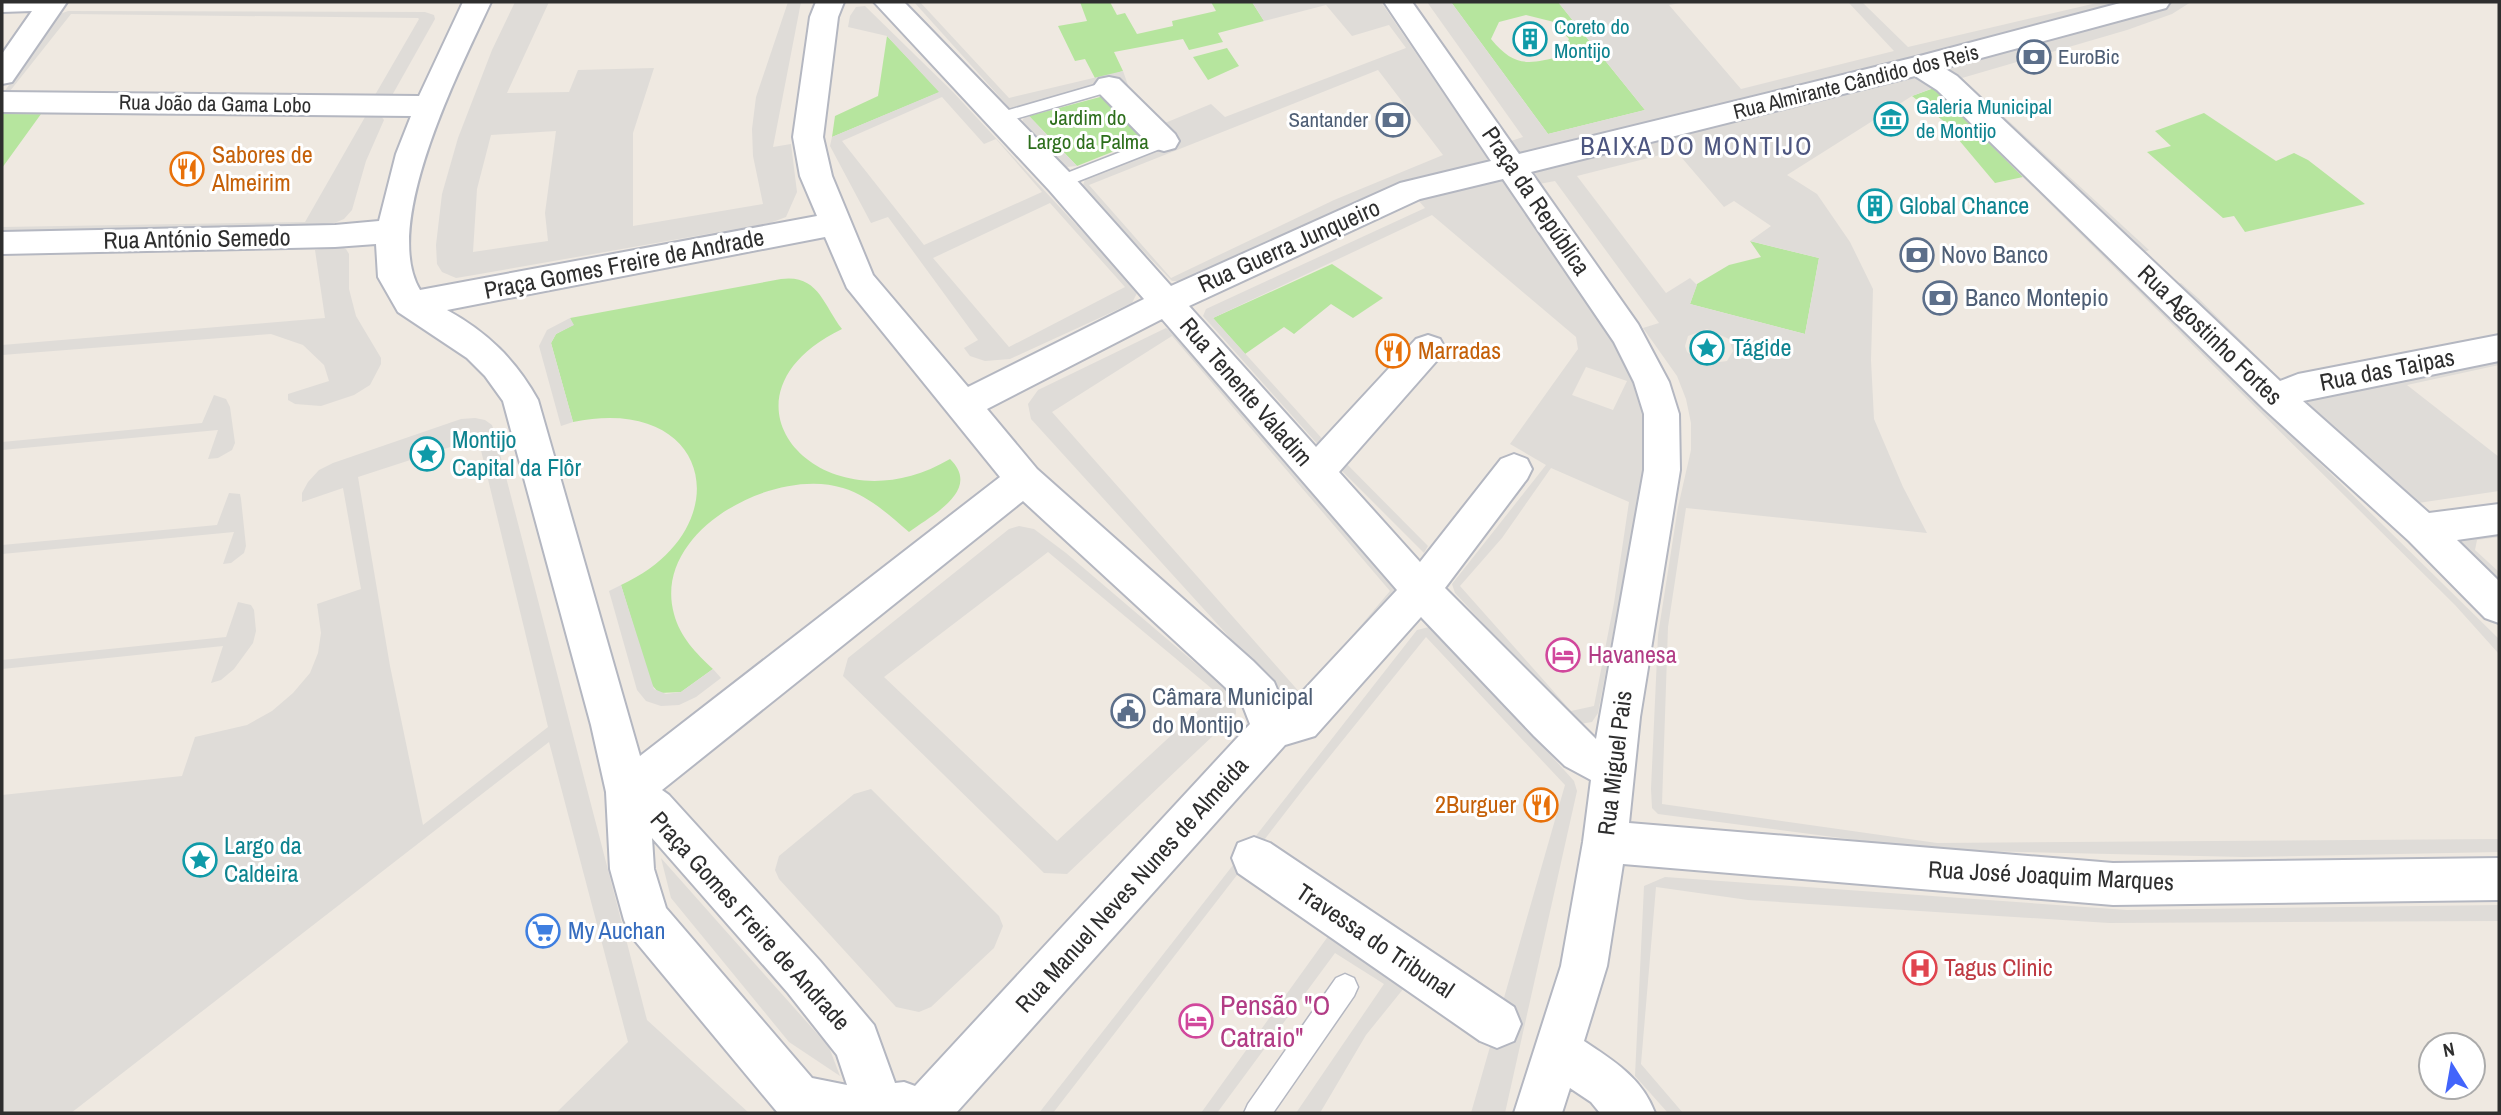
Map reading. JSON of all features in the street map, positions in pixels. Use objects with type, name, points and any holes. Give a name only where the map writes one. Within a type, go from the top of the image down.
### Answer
[{"type":"street","points":[[2,4],[40,2]]},
{"type":"street","points":[[2,75],[52,2]]},
{"type":"street","name":"Praça Gomes Freire de Andrade","points":[[477,2],[428,106],[401,185],[393,231],[394,274],[408,302],[464,336],[491,358],[502,369],[520,400],[607,707],[627,792],[632,869],[647,920],[801,1106],[846,1113],[907,1106]]},
{"type":"street","points":[[830,2],[824,18],[808,137],[816,176],[859,280],[1024,479],[1259,695],[1273,729]]},
{"type":"street","name":"Rua Tenente Valadim","points":[[888,2],[1060,182],[1420,590],[1556,731],[1580,752],[1613,771]]},
{"type":"street","name":"Praça da República","points":[[1398,2],[1626,333],[1656,389],[1662,408]]},
{"type":"street","name":"Rua Almirante Cândido dos Reis","points":[[1514,167],[1919,66],[2156,2]]},
{"type":"street","name":"Rua Agostinho Fortes","points":[[1919,66],[1947,83],[2277,399],[2422,530],[2499,606]]},
{"type":"street","points":[[1109,86],[1164,141]]},
{"type":"street","name":"Rua João da Gama Lobo","points":[[2,102],[428,106]]},
{"type":"street","name":"Rua Guerra Junqueiro","points":[[961,406],[1166,302],[1411,191],[1514,167]]},
{"type":"street","name":"Praça Gomes Freire de Andrade","points":[[413,304],[835,225]]},
{"type":"street","name":"Rua António Semedo","points":[[2,243],[335,236],[393,231]]},
{"type":"street","points":[[1316,472],[1428,348]]},
{"type":"street","name":"Rua das Taipas","points":[[2277,399],[2298,387],[2499,348]]},
{"type":"street","name":"Rua Miguel Pais","points":[[1538,1113],[1584,966],[1605,842],[1619,717],[1665,444],[1662,408]]},
{"type":"street","name":"Rua Manuel Neves Nunes de Almeida","points":[[907,1106],[1090,933],[1273,729],[1300,723],[1420,590],[1514,469]]},
{"type":"street","name":"Praça Gomes Freire de Andrade","points":[[627,792],[1024,479]]},
{"type":"street","points":[[2422,530],[2499,519]]},
{"type":"street","name":"Praça Gomes Freire de Andrade","points":[[627,792],[654,809],[804,977],[907,1106]]},
{"type":"street","name":"Rua José Joaquim Marques","points":[[1605,842],[2113,884],[2499,879]]},
{"type":"street","name":"Travessa do Tribunal","points":[[1254,858],[1497,1024]]},
{"type":"street","points":[[1559,1052],[1608,1085],[1631,1113]]},
{"type":"lane","points":[[1001,118],[1109,86]]},
{"type":"lane","points":[[1060,182],[1164,141]]},
{"type":"lane","points":[[1257,1113],[1345,988]]},
{"type":"green space","points":[[1080,2],[1110,2],[1117,15],[1125,13],[1137,34],[1173,26],[1172,21],[1216,11],[1211,2],[1252,2],[1264,21],[1218,33],[1223,42],[1189,50],[1183,39],[1114,52],[1123,71],[1096,80],[1085,59],[1075,61],[1058,26],[1087,21]]},
{"type":"green space","points":[[1451,2],[1558,2],[1645,110],[1548,134]],"holes":[[[1526,15],[1554,22],[1569,39],[1561,56],[1539,61],[1522,61],[1507,55],[1491,39],[1499,22]]]},
{"type":"green space","points":[[887,36],[940,92],[832,137],[835,116],[878,96]]},
{"type":"green space","points":[[1227,48],[1239,66],[1208,80],[1193,57]]},
{"type":"green space","points":[[1934,88],[2023,177],[1995,183],[1953,133],[1956,131],[1912,96]]},
{"type":"green space","name":"Jardim do Largo da Palma","points":[[1115,93],[1157,134],[1077,166],[1029,116]]},
{"type":"green space","points":[[2204,113],[2276,161],[2294,153],[2308,160],[2365,204],[2245,232],[2234,216],[2223,218],[2147,152],[2171,146],[2155,131]]},
{"type":"green space","points":[[2,114],[41,114],[2,168]]},
{"type":"green space","points":[[1750,241],[1819,258],[1805,334],[1690,304],[1697,284],[1729,265],[1761,257]]},
{"type":"green space","points":[[1332,264],[1383,298],[1353,318],[1331,304],[1294,334],[1284,327],[1245,354],[1213,318]]},
{"type":"green space","points":[[781,279],[803,281],[812,286],[842,329],[801,357],[781,389],[780,420],[795,448],[823,469],[860,480],[903,478],[950,459],[958,470],[960,481],[957,491],[941,510],[909,532],[861,496],[843,488],[815,484],[785,487],[754,496],[724,512],[699,532],[681,556],[672,584],[674,614],[680,630],[695,651],[713,669],[681,692],[659,693],[651,684],[621,585],[659,561],[684,532],[696,502],[695,472],[682,446],[657,428],[620,418],[573,422],[551,343],[556,334],[573,325],[570,318]]},
{"type":"shaded area","points":[[515,2],[549,2],[507,93],[569,92],[578,70],[654,68],[633,133],[633,226],[763,204],[753,156],[752,129],[756,97],[788,2],[801,2],[773,147],[791,144],[797,192],[786,217],[770,223],[456,278],[442,272],[437,264],[436,245],[442,194],[458,138],[492,50]],"holes":[[[556,131],[545,213],[548,241],[473,252],[477,189],[491,135]]]},
{"type":"shaded area","points":[[914,2],[920,2],[1009,98],[1123,71],[1129,88],[1165,123],[1211,104],[1225,117],[1406,48],[1389,25],[1352,36],[1326,5],[1264,21],[1252,2],[1381,2],[1639,380],[1650,439],[1598,713],[1592,722],[1580,724],[1565,712],[1455,593],[1452,584],[1546,465],[1510,444],[1578,349],[1576,337],[1432,215],[1213,318],[1326,443],[1428,546],[1424,553],[1338,467],[1203,316],[1206,309],[1425,208],[1404,184],[1182,281],[1172,281],[1082,188],[1086,177],[1167,145],[1109,86],[1015,114]],"holes":[[[1378,70],[1443,155],[1334,200],[1171,278],[1089,185]],[[1586,367],[1627,381],[1613,410],[1572,395]],[[1551,468],[1629,502],[1614,603],[1594,706],[1571,711],[1460,586],[1502,538]]]},
{"type":"shaded area","points":[[1427,2],[1451,2],[1548,134],[1645,110],[1558,2],[1686,2],[1669,5],[1741,89],[1894,51],[1848,2],[1862,2],[1908,47],[2101,2],[2191,2],[2172,14],[2127,30],[1962,78],[2149,250],[2142,253],[2174,285],[2181,283],[2198,298],[2278,377],[2272,386],[2268,412],[2499,639],[2499,654],[2455,605],[1933,88],[1912,96],[1787,175],[1817,194],[1850,242],[1873,289],[1871,360],[1874,419],[1903,487],[1927,533],[1686,508],[1668,627],[1662,804],[1937,843],[2499,839],[2499,852],[2244,857],[1933,850],[1658,814],[1652,808],[1651,789],[1658,635],[1678,507],[1691,450],[1691,423],[1677,376],[1643,328],[1659,323],[1555,181],[1539,184],[1508,142],[1523,137]],"holes":[[[1676,151],[1724,207],[1734,201],[1771,226],[1750,241],[1819,258],[1805,334],[1690,304],[1697,285],[1690,278],[1666,293],[1577,176]],[[1707,329],[1729,339],[1733,351],[1727,361],[1705,364],[1687,352],[1685,346],[1688,336]]]},
{"type":"shaded area","points":[[865,6],[953,92],[1132,285],[1137,293],[1132,303],[1010,359],[985,361],[970,356],[964,348],[978,340],[888,217],[871,223],[830,146],[832,137],[939,92],[887,36],[848,27],[850,16],[856,7]],"holes":[[[942,97],[984,144],[996,139],[1042,192],[924,245],[842,141]],[[1050,203],[1125,287],[1009,347],[933,258]]]},
{"type":"shaded area","points":[[68,11],[425,12],[434,15],[435,19],[390,99],[4,92],[60,14]],"holes":[[[71,14],[418,18],[375,95],[10,91]]]},
{"type":"shaded area","points":[[2,108],[378,112],[384,120],[366,161],[352,210],[344,219],[323,227],[2,232],[2,227],[305,222],[365,117],[2,114]]},
{"type":"shaded area","points":[[1029,116],[1077,166],[1066,167],[1022,122],[1024,117]]},
{"type":"shaded area","points":[[340,246],[349,254],[349,289],[356,316],[381,358],[381,364],[370,385],[354,395],[321,406],[295,404],[288,400],[288,394],[329,381],[324,365],[303,345],[271,334],[2,355],[2,345],[325,318],[315,250]]},
{"type":"shaded area","points":[[570,318],[574,325],[556,334],[551,343],[573,422],[561,426],[539,346],[547,330]]},
{"type":"shaded area","points":[[1166,328],[1178,335],[1395,584],[1397,592],[1303,706],[1291,705],[1031,419],[1028,404],[1038,390]],"holes":[[[1172,336],[1390,591],[1302,695],[1052,412]]]},
{"type":"shaded area","points":[[2499,361],[2499,365],[2407,385],[2499,457],[2499,491],[2418,503],[2407,502],[2307,409],[2306,403],[2311,398]]},
{"type":"shaded area","points":[[214,395],[226,399],[230,407],[235,443],[232,450],[218,458],[208,459],[218,430],[2,450],[2,442],[202,423]]},
{"type":"shaded area","name":"Largo da Caldeira","points":[[461,419],[485,420],[492,425],[494,431],[647,1020],[749,1113],[556,1113],[628,1042],[549,742],[71,1113],[2,1113],[2,795],[182,776],[195,737],[247,725],[272,711],[293,693],[310,673],[318,653],[321,633],[317,604],[361,589],[343,488],[302,502],[302,493],[308,482],[319,470],[333,463]],"holes":[[[478,438],[548,727],[423,825],[390,666],[358,477]]]},
{"type":"shaded area","points":[[229,493],[240,494],[246,546],[244,553],[231,563],[223,564],[234,532],[2,554],[2,545],[217,525]]},
{"type":"shaded area","points":[[1019,526],[1034,529],[1066,553],[1235,697],[1236,714],[1067,874],[1044,873],[843,676],[848,658],[1009,529]],"holes":[[[1048,552],[1217,693],[1057,841],[884,677]]]},
{"type":"shaded area","points":[[2499,529],[2499,537],[2477,540],[2475,550],[2499,572],[2499,587],[2466,556],[2460,540],[2469,533]]},
{"type":"shaded area","points":[[621,585],[654,689],[666,694],[681,692],[713,669],[721,678],[696,697],[679,705],[661,706],[646,701],[637,690],[609,591]]},
{"type":"shaded area","points":[[238,602],[251,605],[254,610],[256,631],[253,643],[234,669],[221,680],[211,683],[223,646],[2,669],[2,660],[226,637]]},
{"type":"shaded area","points":[[1429,627],[1445,638],[1574,781],[1577,791],[1505,1113],[1471,1113],[1565,785],[1426,637],[1305,787],[1053,1113],[1039,1113],[1417,630]]},
{"type":"shaded area","points":[[871,789],[999,916],[1003,926],[994,948],[931,1007],[919,1012],[896,1007],[779,879],[775,870],[779,856],[854,794]]},
{"type":"shaded area","points":[[661,858],[829,1047],[840,1076],[789,1042],[671,898]]},
{"type":"shaded area","points":[[1665,877],[2127,910],[2499,905],[2499,921],[2109,923],[1748,900],[1656,887],[1641,1064],[1683,1113],[1668,1113],[1635,1076],[1644,886]]},
{"type":"shaded area","points":[[1334,928],[1408,983],[1366,1035],[1320,1113],[1296,1113],[1384,984],[1335,953],[1217,1113],[1201,1113]]},
{"type":"place","name":"Coreto do Montijo","points":[[1530,39]]},
{"type":"place","name":"EuroBic","points":[[2034,57]]},
{"type":"place","name":"Galeria Municipal de Montijo","points":[[1891,119]]},
{"type":"place","name":"Santander","points":[[1393,120]]},
{"type":"place","name":"Sabores de Almeirim","points":[[187,169]]},
{"type":"place","name":"Global Chance","points":[[1875,206]]},
{"type":"place","name":"Novo Banco","points":[[1917,255]]},
{"type":"place","name":"Banco Montepio","points":[[1940,298]]},
{"type":"place","name":"Tágide","points":[[1707,348]]},
{"type":"place","name":"Marradas","points":[[1393,351]]},
{"type":"place","name":"Montijo Capital da Flôr","points":[[427,454]]},
{"type":"place","name":"Havanesa","points":[[1563,655]]},
{"type":"place","name":"Câmara Municipal do Montijo","points":[[1128,711]]},
{"type":"place","name":"2Burguer","points":[[1541,805]]},
{"type":"place","name":"Largo da Caldeira","points":[[200,860]]},
{"type":"place","name":"My Auchan","points":[[543,931]]},
{"type":"place","name":"Tagus Clinic","points":[[1920,968]]},
{"type":"place","name":"Pensão \"O Catraio\"","points":[[1196,1021]]},
{"type":"district","name":"BAIXA DO MONTIJO","points":[[1697,146]]}]
